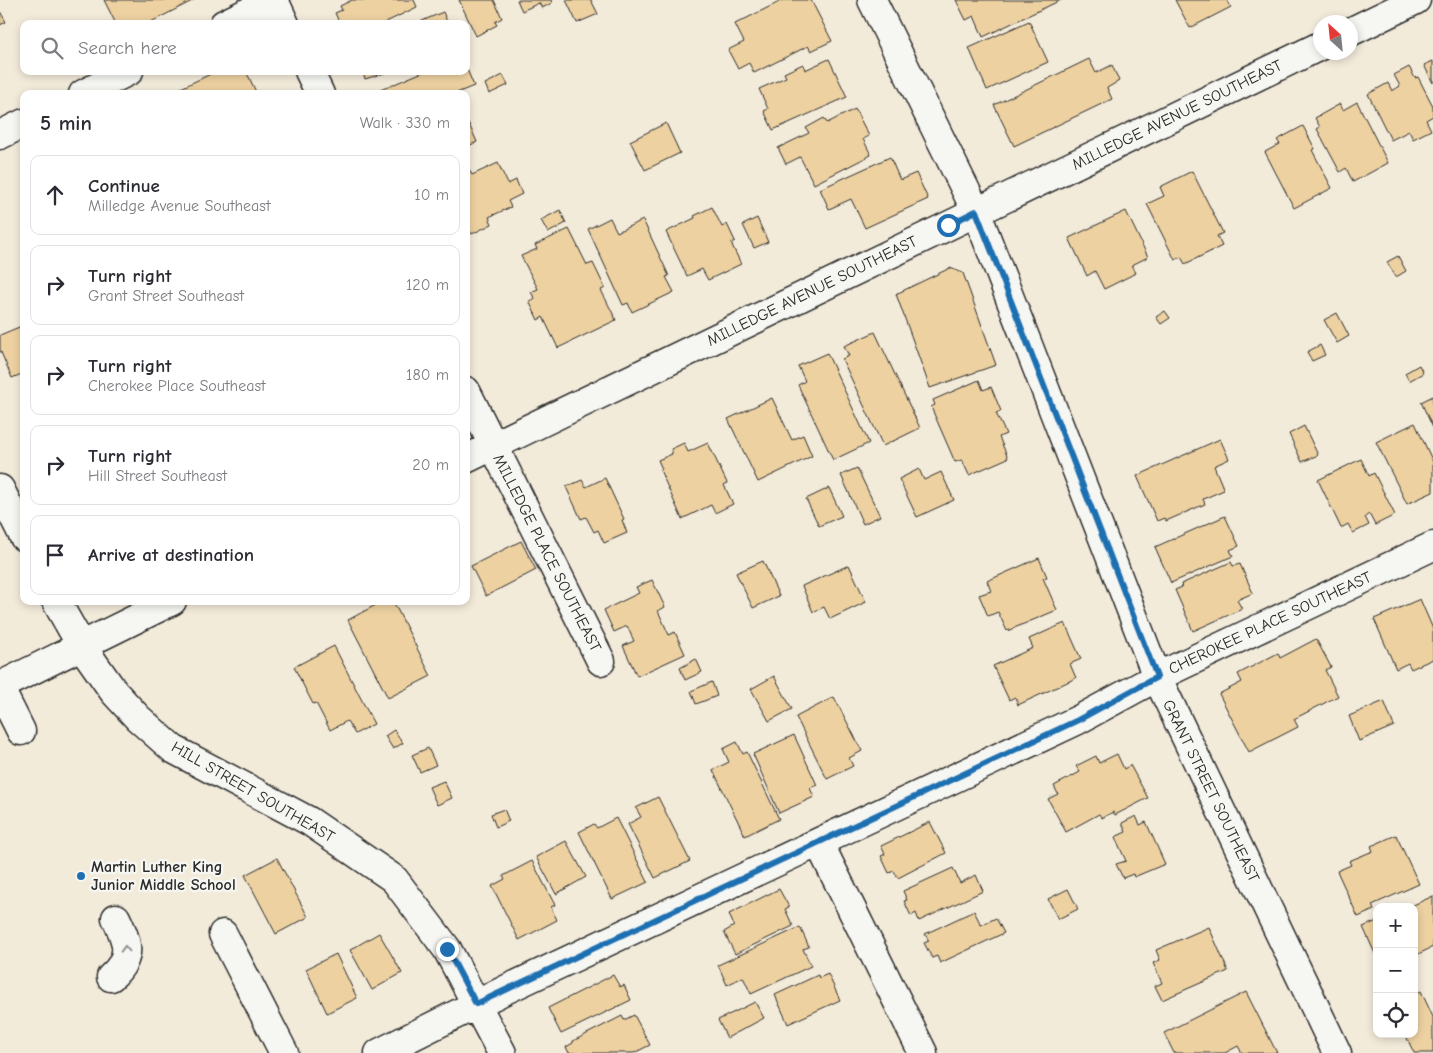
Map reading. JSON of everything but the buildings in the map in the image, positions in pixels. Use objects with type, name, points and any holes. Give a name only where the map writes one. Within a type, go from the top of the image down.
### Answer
[{"type":"street","points":[[232,20],[273,0],[283,20]]},
{"type":"street","name":"GRANT STREET SOUTHEAST","points":[[872,0],[976,211],[1157,677],[1337,1053]]},
{"type":"street","points":[[1358,28],[1416,0]]},
{"type":"street","name":"MILLEDGE AVENUE SOUTHEAST","points":[[470,457],[1313,49]]},
{"type":"street","points":[[91,90],[120,75]]},
{"type":"street","points":[[311,75],[318,90]]},
{"type":"street","points":[[0,135],[20,125]]},
{"type":"street","name":"MILLEDGE PLACE SOUTHEAST","points":[[470,399],[601,661]]},
{"type":"street","points":[[0,489],[20,529]]},
{"type":"street","name":"CHEROKEE PLACE SOUTHEAST","points":[[379,1053],[476,1004],[1078,720],[1157,677],[1433,546]]},
{"type":"street","name":"HILL STREET SOUTHEAST","points":[[58,605],[82,645],[114,692],[138,718],[173,749],[309,821],[394,879],[447,949],[502,1053]]},
{"type":"street","points":[[21,731],[0,688],[164,605]]},
{"type":"street","points":[[819,843],[923,1053]]},
{"type":"street","points":[[111,977],[122,966],[127,953],[124,933],[116,918]]},
{"type":"street","points":[[223,934],[284,1053]]},
{"type":"place","name":"Martin Luther King Junior Middle School","points":[[81,876]]},
{"type":"route","points":[[447,949],[476,1004],[1078,720],[1157,677],[976,211],[948,225]]}]
